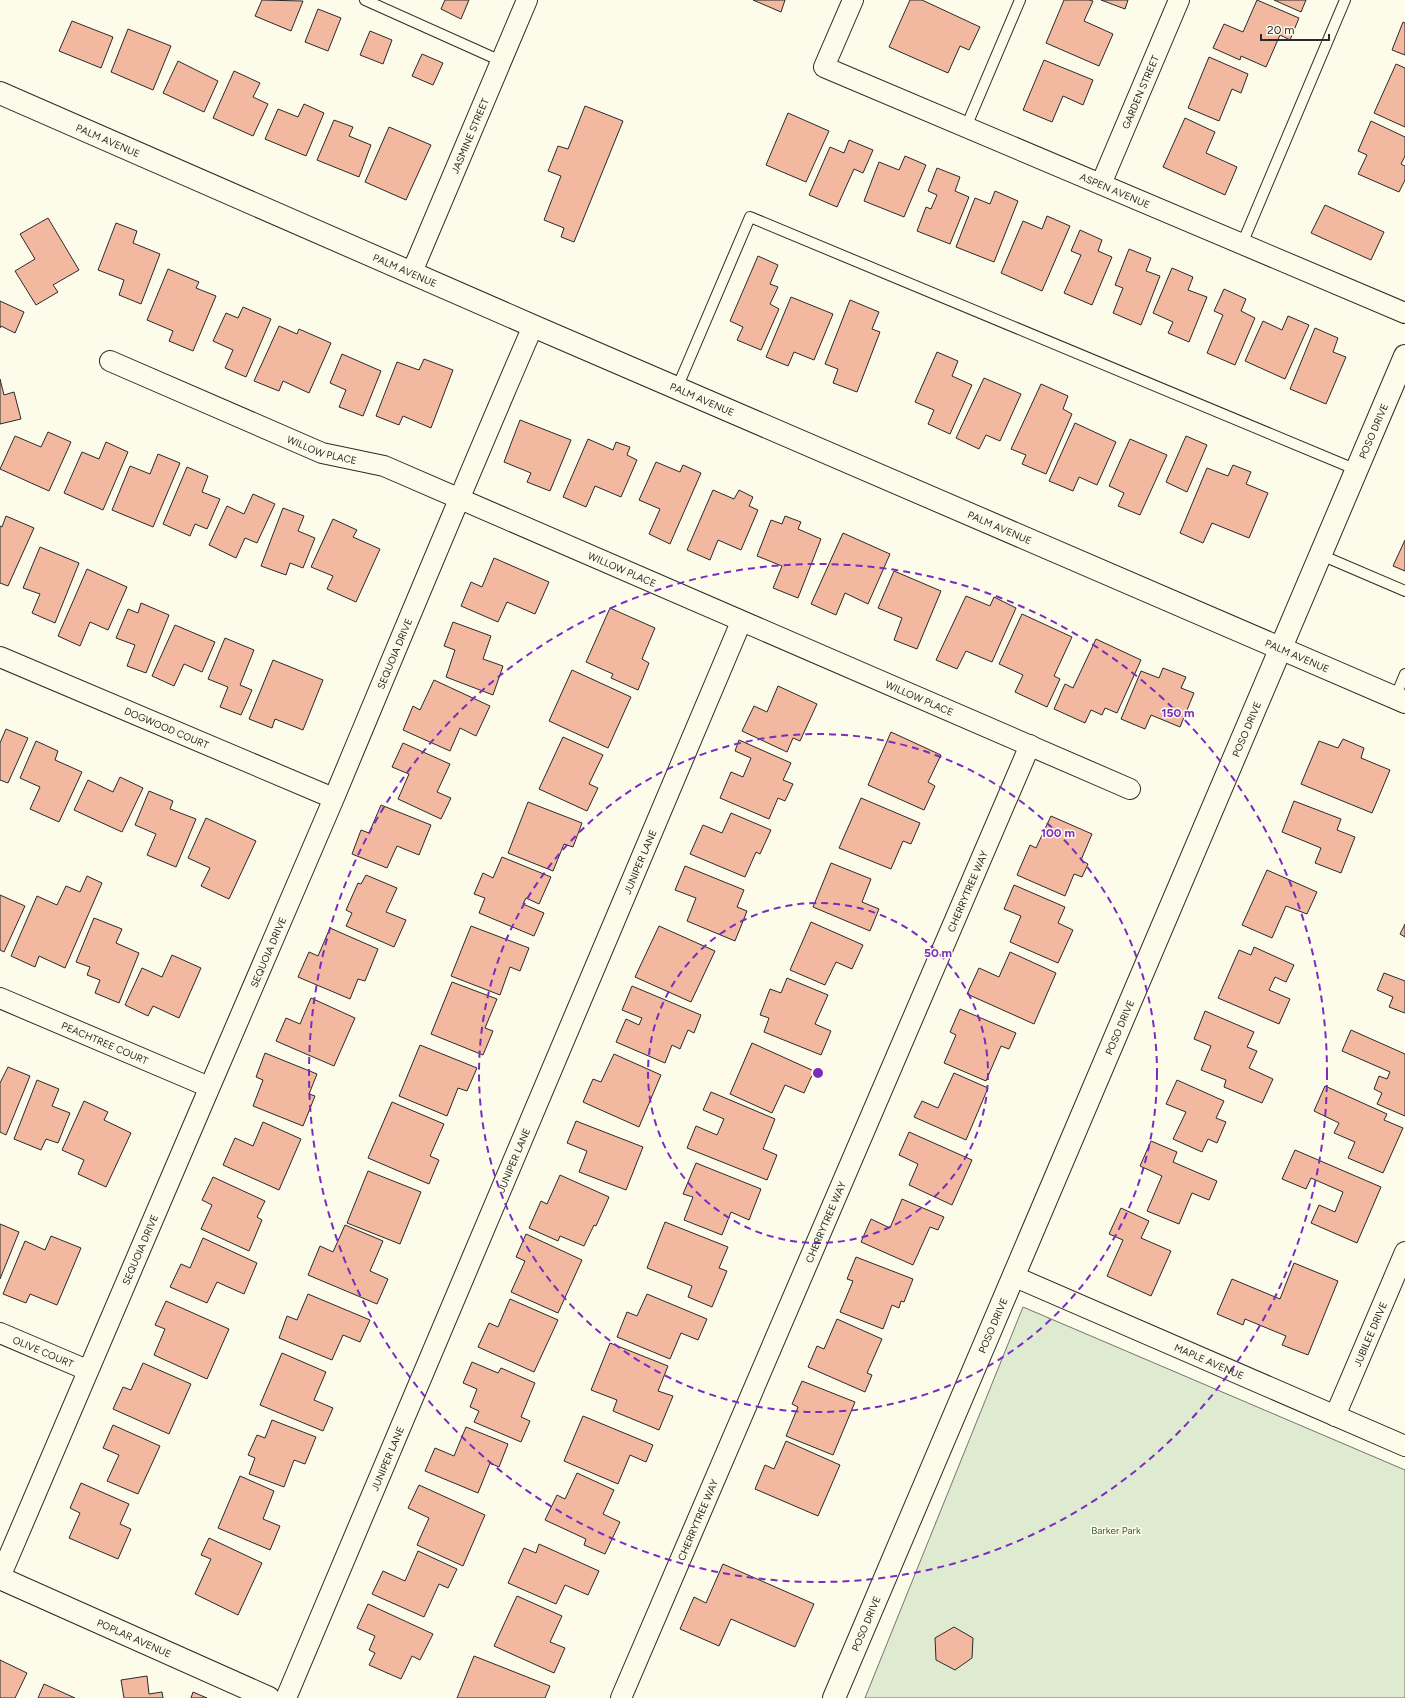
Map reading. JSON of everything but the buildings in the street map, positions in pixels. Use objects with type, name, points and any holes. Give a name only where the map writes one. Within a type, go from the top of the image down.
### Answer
[{"type":"main road","name":"PALM AVENUE","points":[[0,94],[1400,700]]},
{"type":"main road","name":"POSO DRIVE","points":[[834,1698],[1405,356]]},
{"type":"main road","name":"POPLAR AVENUE","points":[[0,1577],[269,1698]]},
{"type":"street","name":"JASMINE STREET","points":[[412,272],[527,0]]},
{"type":"street","name":"ASPEN AVENUE","points":[[853,0],[824,67],[1405,313]]},
{"type":"street","name":"GARDEN STREET","points":[[1101,184],[1179,0]]},
{"type":"street","name":"SEQUOIA DRIVE","points":[[0,1577],[87,1370],[333,798],[458,499],[534,326]]},
{"type":"street","name":"WILLOW PLACE","points":[[110,361],[322,453],[384,466],[741,622],[1030,745],[1130,790]]},
{"type":"street","name":"JUNIPER LANE","points":[[286,1698],[741,622]]},
{"type":"street","name":"DOGWOOD COURT","points":[[0,657],[333,798]]},
{"type":"street","name":"CHERRYTREE WAY","points":[[621,1698],[1030,745]]},
{"type":"street","name":"PEACHTREE COURT","points":[[0,998],[209,1087]]},
{"type":"street","name":"JUBILEE DRIVE","points":[[1335,1416],[1405,1252]]},
{"type":"street","name":"MAPLE AVENUE","points":[[1013,1276],[1405,1446]]},
{"type":"street","name":"OLIVE COURT","points":[[0,1333],[87,1370]]},
{"type":"lane","points":[[364,0],[502,61]]},
{"type":"lane","points":[[966,127],[1020,0]]},
{"type":"lane","points":[[1242,244],[1345,0]]},
{"type":"lane","points":[[677,388],[750,218],[1357,470]]},
{"type":"lane","points":[[1321,555],[1405,591]]},
{"type":"lane","points":[[1400,700],[1405,674]]},
{"type":"green space","name":"Barker Park","points":[[1023,1307],[1405,1470],[1405,1698],[865,1698]]}]
